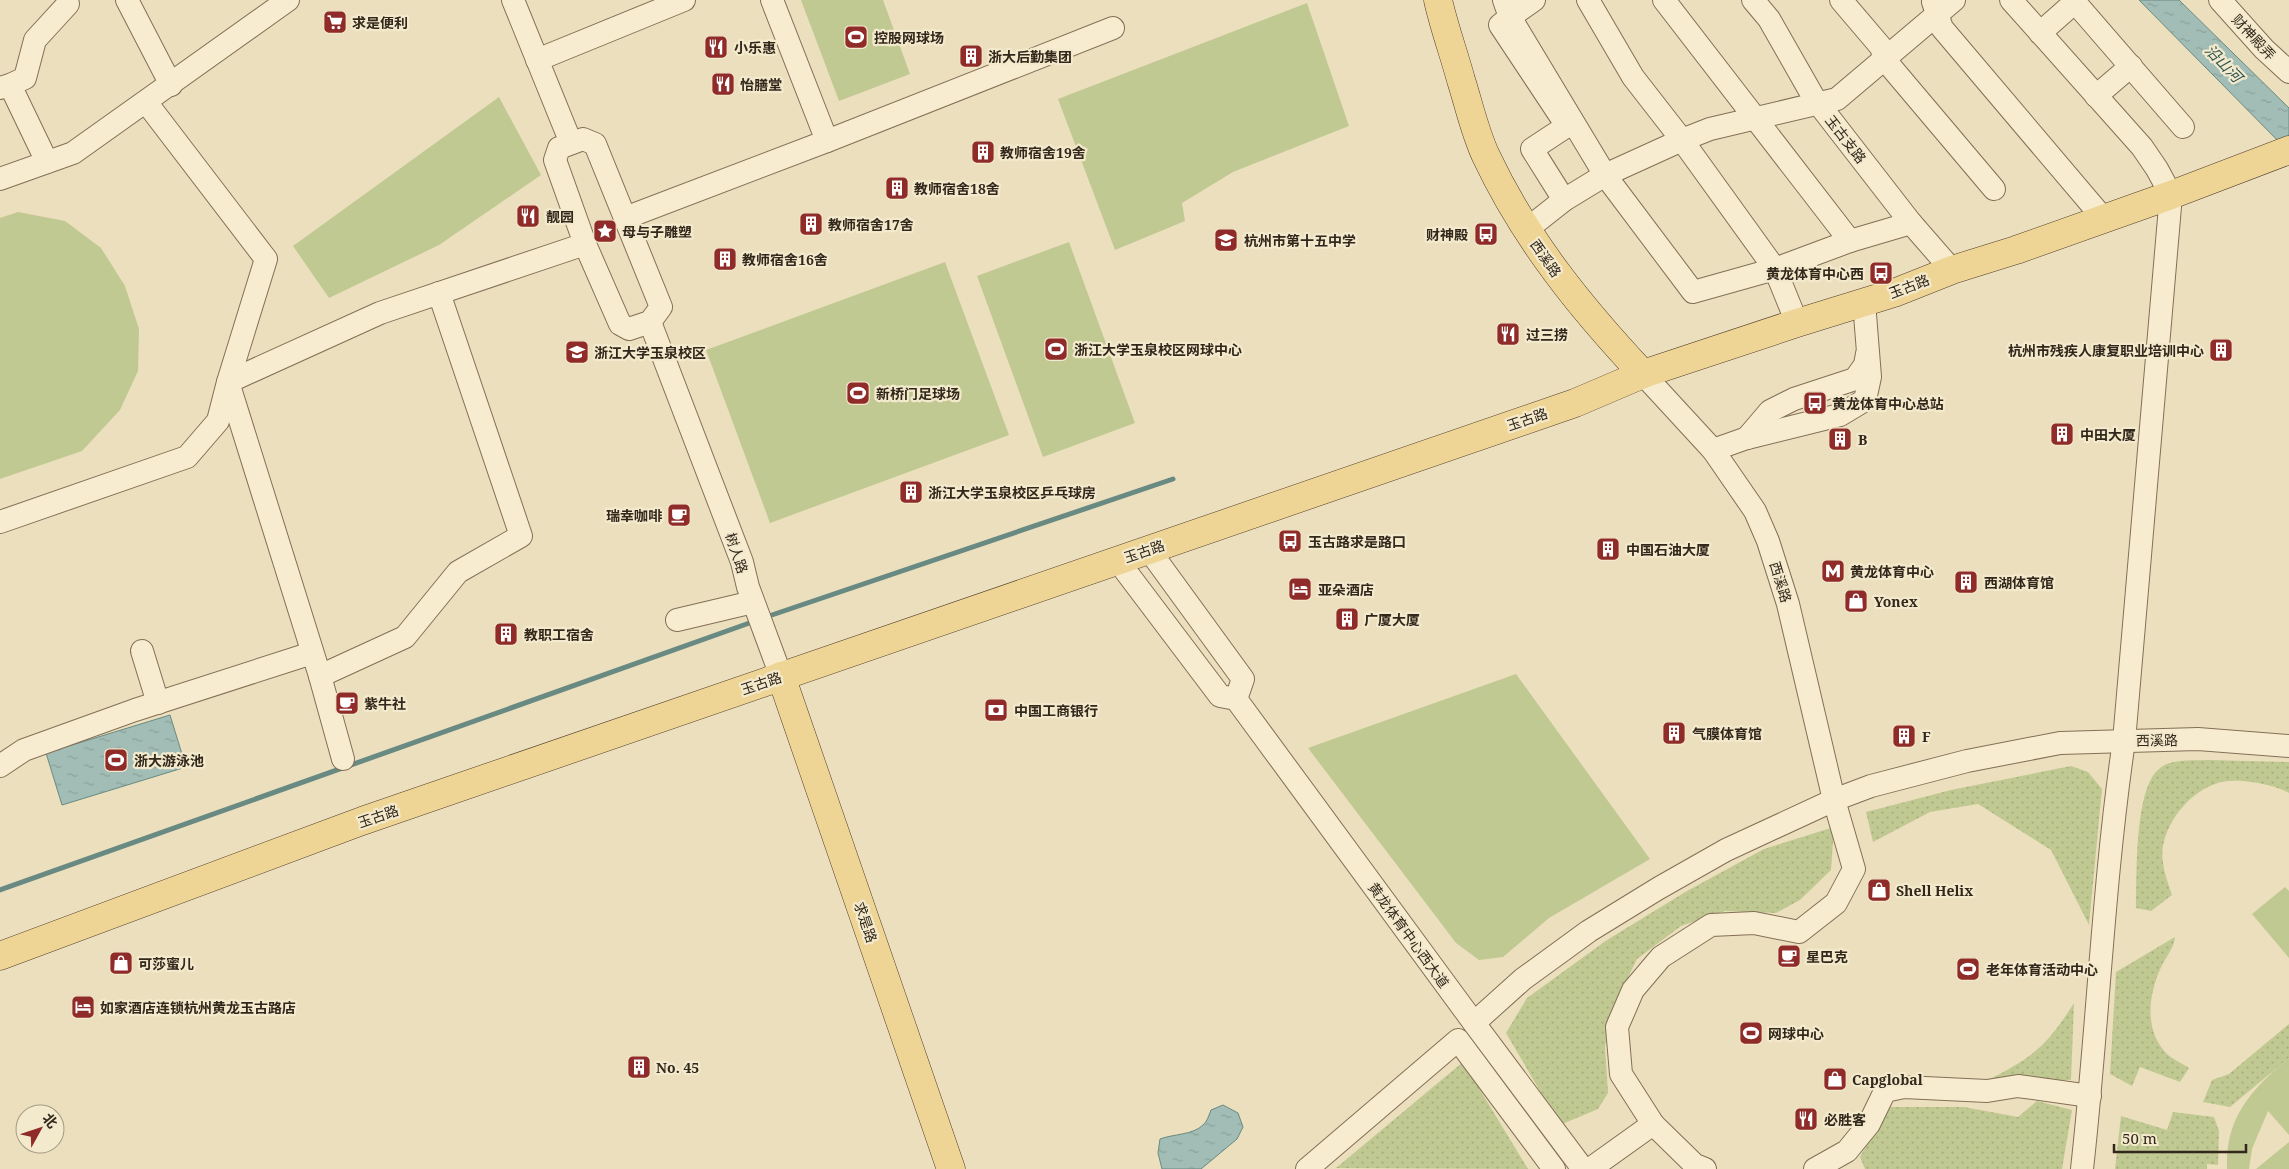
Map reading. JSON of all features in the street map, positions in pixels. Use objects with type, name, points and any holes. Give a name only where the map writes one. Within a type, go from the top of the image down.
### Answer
[{"type":"main road","name":"西溪路","points":[[1442,1],[1485,154],[1526,230],[1552,269],[1598,327],[1643,374]]},
{"type":"main road","name":"玉古路","points":[[0,956],[362,821],[1565,406],[1643,374],[1894,293],[1952,270],[2016,250],[2171,195],[2283,151]]},
{"type":"main road","name":"求是路","points":[[781,676],[952,1169]]},
{"type":"street","points":[[127,0],[171,85]]},
{"type":"street","points":[[0,179],[73,153],[288,0]]},
{"type":"street","points":[[513,0],[571,143]]},
{"type":"street","points":[[537,60],[684,0]]},
{"type":"street","points":[[772,0],[827,141]]},
{"type":"street","points":[[1534,0],[1507,9],[1500,25],[1567,126],[1532,149],[1564,200]]},
{"type":"street","points":[[1588,0],[1633,77],[1682,140],[1774,269],[1797,323]]},
{"type":"street","points":[[1664,0],[1850,241]]},
{"type":"street","name":"玉古支路","points":[[1753,0],[1769,19],[1819,104],[1911,223],[1952,270]]},
{"type":"street","points":[[1841,0],[1881,47],[1884,60],[1994,189]]},
{"type":"street","points":[[1526,230],[1564,200],[1605,175],[1682,140],[1710,129],[1837,99],[1884,60],[1934,8],[1954,0]]},
{"type":"street","points":[[2011,0],[2152,160],[2171,195],[2124,741],[2114,806],[2090,1096],[2082,1169]]},
{"type":"street","name":"财神殿弄","points":[[2220,0],[2264,50],[2289,72]]},
{"type":"street","points":[[2040,33],[2074,1],[2184,127]]},
{"type":"street","points":[[47,162],[5,87],[25,78],[35,40],[68,4]]},
{"type":"street","points":[[1934,8],[1942,28],[2103,218]]},
{"type":"street","points":[[1507,9],[1605,175],[1693,292],[1774,269],[1850,241],[1911,223]]},
{"type":"street","points":[[625,218],[1114,28]]},
{"type":"street","points":[[2096,96],[2130,66]]},
{"type":"street","points":[[0,522],[186,457],[218,421],[266,259],[146,102]]},
{"type":"street","points":[[583,139],[595,144],[625,218],[661,307],[645,324],[630,329],[620,324],[585,244],[555,160],[560,148],[583,139]]},
{"type":"street","points":[[228,382],[380,313],[585,244]]},
{"type":"street","points":[[320,676],[405,637],[458,572],[521,536],[439,293]]},
{"type":"street","points":[[1713,450],[1747,438],[1840,415],[1858,406],[1865,400],[1870,377],[1864,302]]},
{"type":"street","name":"树人路","points":[[645,324],[732,558],[752,599],[781,676]]},
{"type":"street","points":[[1747,438],[1770,411],[1794,399],[1855,379],[1865,365],[1869,349]]},
{"type":"street","name":"西溪路","points":[[1643,374],[1713,450],[1755,511],[1768,541],[1788,604],[1834,800],[1871,786],[1967,761],[2060,743],[2198,739],[2289,746]]},
{"type":"street","points":[[228,382],[320,676],[343,759]]},
{"type":"street","points":[[1149,550],[1243,679],[1236,699]]},
{"type":"street","name":"黄龙体育中心西大道","points":[[1118,561],[1220,696],[1236,699],[1474,1023],[1584,1169]]},
{"type":"street","points":[[677,620],[752,599]]},
{"type":"street","points":[[142,651],[158,703]]},
{"type":"street","points":[[0,766],[24,750],[158,703],[312,653]]},
{"type":"street","points":[[1474,1023],[1523,979],[1589,931],[1726,850],[1834,800],[1854,869],[1836,903],[1799,932],[1754,923],[1711,925],[1661,957],[1633,990],[1617,1028],[1622,1074],[1653,1124],[1695,1165],[1705,1169]]},
{"type":"street","points":[[1307,1169],[1458,1040],[1554,1169]]},
{"type":"street","points":[[1815,1169],[1849,1160],[1885,1091],[1904,1086],[1987,1091],[2018,1086],[2090,1096]]},
{"type":"street","points":[[1590,1169],[1653,1124]]},
{"type":"green space","name":"控股网球场","points":[[801,0],[883,0],[910,74],[839,101]]},
{"type":"green space","points":[[1307,3],[1349,126],[1233,172],[1182,203],[1185,221],[1115,250],[1058,99]]},
{"type":"green space","points":[[499,97],[541,175],[439,245],[329,298],[293,246]]},
{"type":"green space","points":[[18,212],[65,221],[101,248],[125,286],[139,329],[138,371],[120,410],[82,451],[0,479],[0,218]]},
{"type":"green space","name":"浙江大学玉泉校区网球中心","points":[[1069,242],[1135,423],[1043,457],[977,276]]},
{"type":"green space","name":"新桥门足球场","points":[[945,262],[1009,435],[770,523],[706,350]]},
{"type":"green space","points":[[1516,674],[1650,859],[1549,918],[1503,957],[1479,960],[1456,943],[1308,748]]},
{"type":"green space","points":[[2208,760],[2289,762],[2289,793],[2264,784],[2244,781],[2225,781],[2199,792],[2175,816],[2163,846],[2163,864],[2172,895],[2151,911],[2136,908],[2138,834],[2145,795],[2151,779],[2159,769],[2169,763]]},
{"type":"green space","points":[[2071,766],[2088,772],[2102,789],[2089,925],[2051,850],[1978,804],[1930,812],[1873,842],[1866,812],[1951,790]]},
{"type":"green space","points":[[1834,827],[1831,870],[1800,900],[1776,913],[1725,911],[1681,926],[1637,959],[1613,1008],[1605,1047],[1608,1093],[1598,1109],[1560,1125],[1506,1033],[1527,998],[1607,940],[1687,891],[1764,849]]},
{"type":"green space","points":[[2285,887],[2289,891],[2289,958],[2252,914]]},
{"type":"green space","points":[[2175,937],[2172,948],[2157,976],[2151,999],[2151,1022],[2154,1033],[2166,1053],[2189,1068],[2180,1082],[2140,1067],[2132,1086],[2110,1074],[2116,972]]},
{"type":"green space","points":[[2074,1003],[2071,1080],[1988,1080],[2017,1064],[2038,1049],[2056,1030]]},
{"type":"green space","points":[[2289,1024],[2289,1058],[2230,1107],[2203,1102],[2212,1080],[2229,1074]]},
{"type":"green space","points":[[2289,1058],[2289,1135],[2268,1111],[2252,1149],[2249,1169],[2227,1169],[2231,1134],[2243,1106],[2263,1081]]},
{"type":"green space","points":[[1463,1062],[1528,1169],[1336,1168]]},
{"type":"green space","points":[[2037,1101],[2072,1110],[2062,1169],[1865,1169],[1860,1157],[1888,1107],[1964,1107],[2018,1117]]},
{"type":"green space","points":[[2173,1112],[2214,1117],[2219,1131],[2218,1165],[2207,1164],[2207,1169],[2115,1169],[2121,1116],[2167,1130]]},
{"type":"green space","points":[[2289,1142],[2289,1169],[2256,1169]]},
{"type":"water","name":"沿山河","points":[[2139,0],[2179,0],[2289,108],[2289,152]]},
{"type":"water","name":"浙大游泳池","points":[[170,715],[186,767],[62,805],[46,753]]},
{"type":"water","points":[[1223,1105],[1238,1113],[1243,1127],[1237,1139],[1201,1169],[1162,1169],[1158,1153],[1160,1139],[1194,1131],[1206,1122],[1211,1110]]},
{"type":"waterway","points":[[766,617],[1173,479]]},
{"type":"waterway","points":[[0,890],[755,621]]},
{"type":"place","name":"求是便利","points":[[335,22]]},
{"type":"place","name":"控股网球场","points":[[856,37]]},
{"type":"place","name":"小乐惠","points":[[716,47]]},
{"type":"place","name":"浙大后勤集团","points":[[971,56]]},
{"type":"place","name":"怡膳堂","points":[[723,84]]},
{"type":"place","name":"教师宿舍19舍","points":[[983,152]]},
{"type":"place","name":"教师宿舍18舍","points":[[897,188]]},
{"type":"place","name":"靓园","points":[[528,216]]},
{"type":"place","name":"教师宿舍17舍","points":[[811,224]]},
{"type":"place","name":"母与子雕塑","points":[[605,231]]},
{"type":"place","name":"财神殿","points":[[1486,234]]},
{"type":"place","name":"杭州市第十五中学","points":[[1226,240]]},
{"type":"place","name":"教师宿舍16舍","points":[[725,259]]},
{"type":"place","name":"黄龙体育中心西","points":[[1881,273]]},
{"type":"place","name":"过三捞","points":[[1508,334]]},
{"type":"place","name":"浙江大学玉泉校区网球中心","points":[[1056,349]]},
{"type":"place","name":"杭州市残疾人康复职业培训中心","points":[[2221,350]]},
{"type":"place","name":"浙江大学玉泉校区","points":[[577,352]]},
{"type":"place","name":"新桥门足球场","points":[[858,393]]},
{"type":"place","name":"黄龙体育中心总站","points":[[1815,403]]},
{"type":"place","name":"中田大厦","points":[[2062,434]]},
{"type":"place","name":"B","points":[[1840,439]]},
{"type":"place","name":"浙江大学玉泉校区乒乓球房","points":[[911,492]]},
{"type":"place","name":"瑞幸咖啡","points":[[679,515]]},
{"type":"place","name":"玉古路求是路口","points":[[1290,541]]},
{"type":"place","name":"中国石油大厦","points":[[1608,549]]},
{"type":"place","name":"黄龙体育中心","points":[[1833,571]]},
{"type":"place","name":"西湖体育馆","points":[[1966,582]]},
{"type":"place","name":"亚朵酒店","points":[[1300,589]]},
{"type":"place","name":"Yonex","points":[[1856,601]]},
{"type":"place","name":"广厦大厦","points":[[1347,619]]},
{"type":"place","name":"教职工宿舍","points":[[506,634]]},
{"type":"place","name":"紫牛社","points":[[347,703]]},
{"type":"place","name":"中国工商银行","points":[[996,710]]},
{"type":"place","name":"气膜体育馆","points":[[1674,733]]},
{"type":"place","name":"F","points":[[1904,736]]},
{"type":"place","name":"浙大游泳池","points":[[116,760]]},
{"type":"place","name":"Shell Helix","points":[[1879,890]]},
{"type":"place","name":"星巴克","points":[[1789,956]]},
{"type":"place","name":"可莎蜜儿","points":[[121,963]]},
{"type":"place","name":"老年体育活动中心","points":[[1968,969]]},
{"type":"place","name":"如家酒店连锁杭州黄龙玉古路店","points":[[83,1007]]},
{"type":"place","name":"网球中心","points":[[1751,1033]]},
{"type":"place","name":"No. 45","points":[[639,1067]]},
{"type":"place","name":"Capglobal","points":[[1835,1079]]},
{"type":"place","name":"必胜客","points":[[1806,1119]]}]
